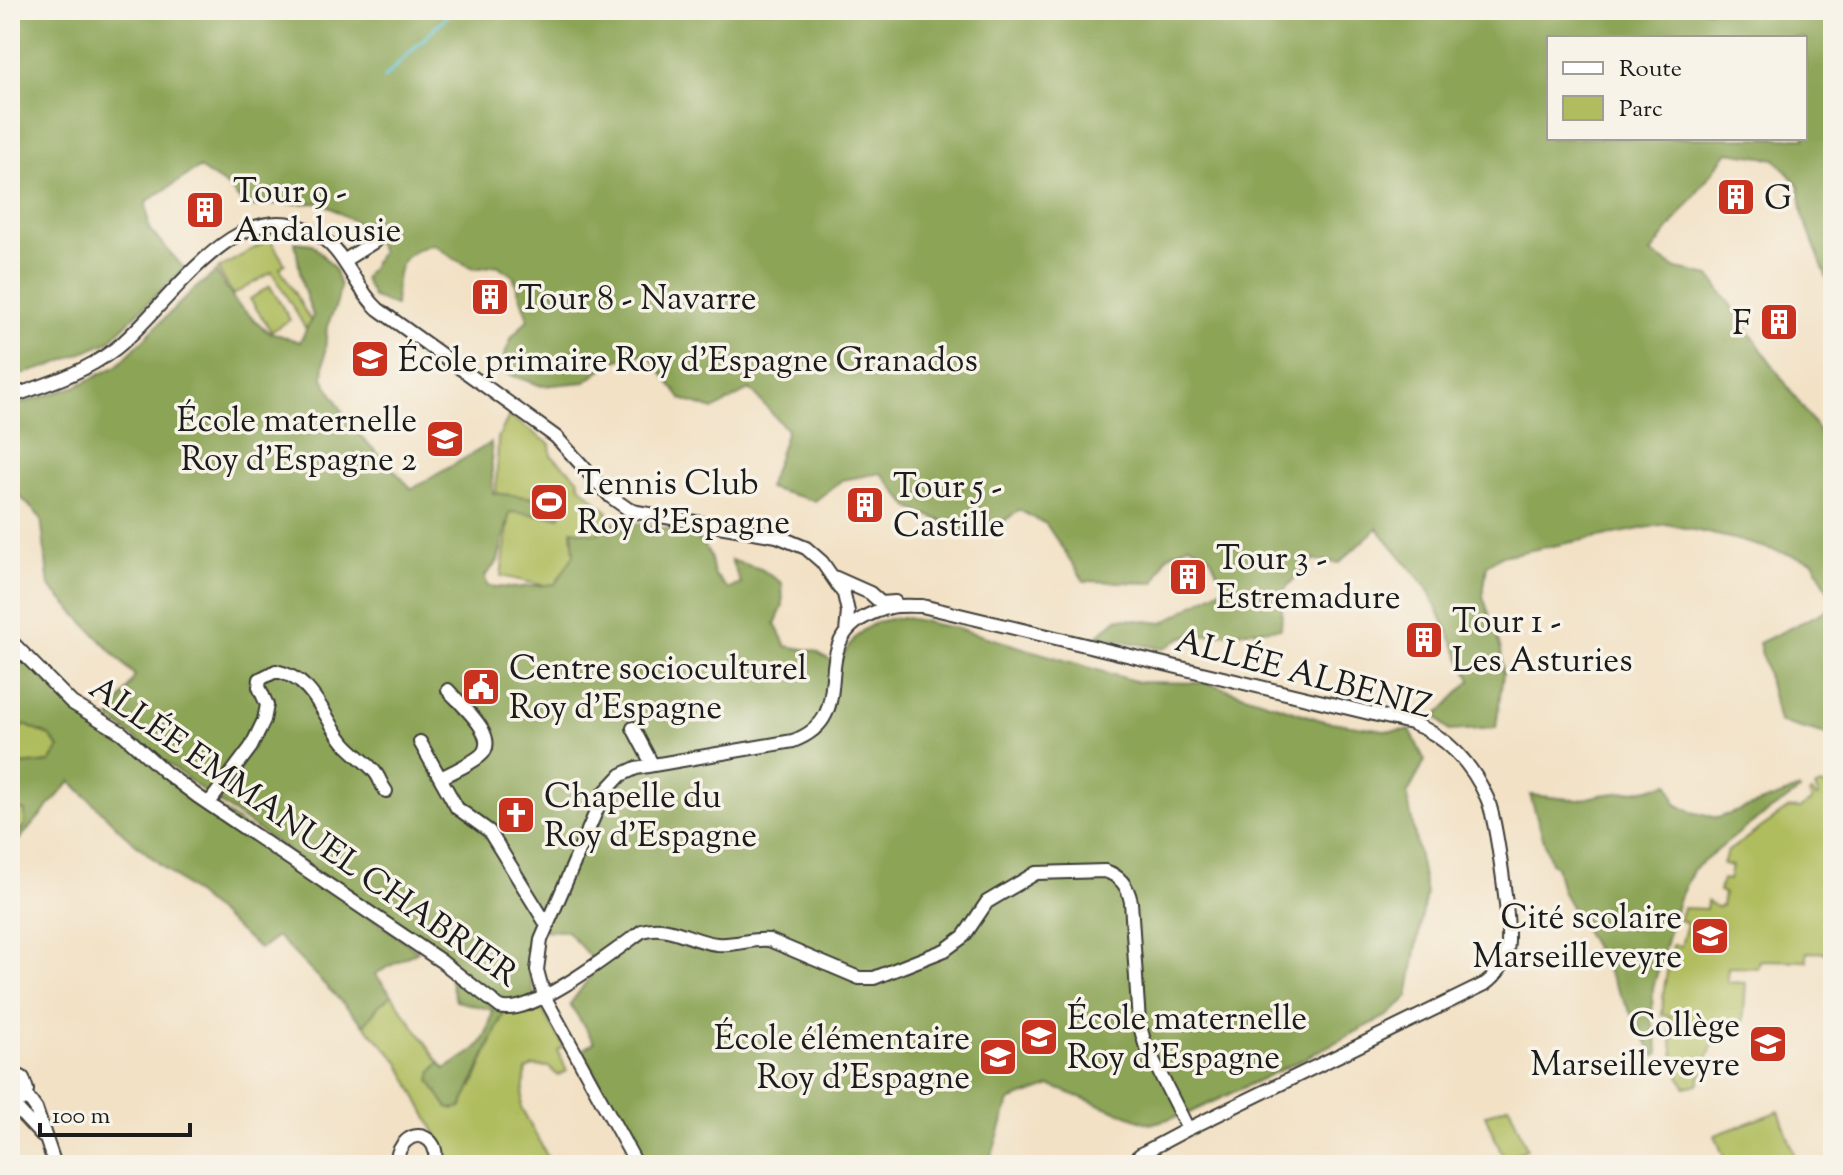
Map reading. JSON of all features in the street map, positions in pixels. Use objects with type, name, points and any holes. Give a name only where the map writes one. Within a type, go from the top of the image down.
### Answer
[{"type":"street","points":[[10,397],[101,360],[120,346],[198,265],[251,227],[273,223],[298,225],[330,242],[378,309],[556,437],[620,504],[637,512],[789,540],[814,554],[834,577],[848,603],[846,632],[834,656],[830,707],[813,731],[793,741],[652,764],[621,775],[604,793],[547,925],[537,960],[544,996],[637,1165]]},
{"type":"street","points":[[345,260],[377,240]]},
{"type":"street","points":[[834,577],[870,593],[881,603],[904,601],[922,606]]},
{"type":"street","name":"ALLÉE ALBENIZ","points":[[871,615],[881,603]]},
{"type":"street","name":"ALLÉE ALBENIZ","points":[[846,632],[871,615],[893,606],[922,606],[1362,710],[1422,727],[1439,736],[1471,769],[1488,800],[1509,941],[1504,961],[1493,978],[1188,1129],[1141,1154],[1128,1165]]},
{"type":"street","name":"ALLÉE EMMANUEL CHABRIER","points":[[10,640],[72,703],[122,733],[165,772],[508,1010],[544,996],[651,928],[714,944],[727,945],[754,938],[769,940],[859,978],[874,978],[945,950],[964,936],[987,902],[1036,873],[1105,871],[1120,879],[1129,894],[1139,1023],[1145,1044],[1188,1129]]},
{"type":"street","points":[[209,803],[257,736],[267,705],[259,687],[260,679],[276,671],[306,684],[340,738],[354,755],[377,774],[386,791]]},
{"type":"street","points":[[441,778],[481,756],[486,747],[485,733],[448,690]]},
{"type":"street","points":[[633,728],[652,764]]},
{"type":"street","points":[[420,742],[457,808],[489,831],[547,925]]},
{"type":"street","points":[[10,1071],[23,1078],[26,1095],[36,1109],[55,1165]]},
{"type":"street","points":[[26,1095],[12,1106],[46,1141]]},
{"type":"street","points":[[394,1165],[404,1142],[419,1136],[434,1145],[437,1152],[432,1165]]},
{"type":"green space","points":[[10,10],[1833,10],[1833,294],[1803,216],[1799,186],[1775,159],[1728,152],[1651,253],[1677,269],[1710,276],[1817,428],[1833,467],[1833,600],[1813,561],[1666,524],[1501,556],[1487,565],[1483,596],[1501,650],[1503,674],[1496,728],[1449,731],[1436,716],[1471,680],[1427,588],[1377,528],[1339,563],[1312,560],[1283,591],[1281,628],[1182,637],[1164,649],[1097,636],[1118,618],[1163,623],[1224,587],[1211,558],[1189,545],[1167,556],[1155,583],[1084,581],[1046,524],[1019,510],[991,531],[976,535],[910,508],[881,473],[842,480],[815,501],[768,488],[787,430],[750,389],[713,410],[681,399],[647,353],[614,361],[585,382],[542,386],[498,371],[512,337],[528,319],[513,276],[497,265],[475,269],[433,244],[420,248],[400,266],[395,306],[373,297],[364,278],[381,252],[369,230],[322,203],[247,208],[228,187],[199,168],[146,202],[149,229],[184,268],[107,343],[48,367],[10,377]]},
{"type":"green space","points":[[270,239],[285,264],[280,268],[317,332],[310,336],[272,272],[233,295],[218,269]]},
{"type":"green space","points":[[295,242],[312,244],[334,268],[340,286],[337,303],[327,326],[323,378],[351,426],[412,489],[491,443],[493,493],[553,500],[561,504],[560,517],[510,512],[498,561],[485,576],[487,586],[511,588],[555,584],[574,555],[572,530],[597,534],[618,520],[679,531],[701,541],[710,555],[714,574],[728,589],[741,584],[731,560],[761,569],[782,583],[783,606],[775,624],[786,646],[815,651],[839,665],[862,631],[890,619],[908,618],[953,627],[1138,682],[1208,683],[1324,721],[1391,731],[1410,730],[1425,761],[1407,795],[1426,893],[1408,997],[1389,1015],[1293,1064],[1187,1114],[1150,1124],[1051,1086],[1009,1101],[992,1155],[996,1165],[666,1166],[642,1160],[582,1050],[594,1042],[570,1004],[598,966],[567,931],[534,930],[530,977],[535,997],[518,1004],[502,1002],[207,794],[110,719],[135,676],[49,586],[41,518],[10,486],[10,407],[77,386],[117,366],[191,292],[216,272],[237,304],[267,331],[300,342],[313,316],[302,284]]},
{"type":"green space","points":[[270,286],[290,320],[271,331],[250,299]]},
{"type":"green space","name":"Tennis Club Roy d'Espagne","points":[[509,416],[550,444],[551,455],[578,478],[580,486],[608,512],[588,595],[501,576],[509,521],[496,493],[498,438]]},
{"type":"green space","points":[[1833,607],[1833,737],[1779,722],[1759,643]]},
{"type":"green space","points":[[10,646],[110,730],[418,951],[375,974],[392,995],[379,1005],[364,1025],[277,936],[260,949],[123,833],[71,781],[10,850],[10,842],[25,825],[25,811],[10,806],[10,773],[21,765],[50,762],[59,748],[50,736],[25,725],[18,730],[10,746]]},
{"type":"green space","points":[[25,725],[50,736],[59,748],[50,762],[21,765],[10,773],[13,740]]},
{"type":"green space","points":[[1669,783],[1676,804],[1691,812],[1718,818],[1800,791],[1749,825],[1693,870],[1678,901],[1653,988],[1652,1020],[1659,1053],[1655,1056],[1562,891],[1530,795],[1579,800]]},
{"type":"green space","points":[[1820,785],[1833,788],[1833,953],[1807,952],[1807,961],[1760,960],[1758,968],[1728,967],[1727,982],[1746,983],[1743,1027],[1729,1026],[1712,1046],[1698,1084],[1685,1087],[1675,1068],[1669,1016],[1662,1015],[1672,945],[1681,946],[1687,923],[1679,920],[1683,908],[1706,909],[1707,901],[1716,907],[1722,906],[1724,893],[1719,891],[1722,879],[1729,880],[1732,866],[1723,864],[1727,852],[1789,808],[1800,809],[1812,801],[1809,794],[1812,792],[1819,796],[1815,788]]},
{"type":"green space","points":[[10,806],[25,811],[25,825],[10,842]]},
{"type":"green space","points":[[449,976],[504,1012],[462,1107],[454,1109],[447,1107],[430,1081],[432,1071],[440,1063],[445,1069],[478,1047],[486,1034],[493,1010],[456,1001]]},
{"type":"green space","points":[[392,995],[440,1063],[432,1071],[473,1086],[504,1012],[536,1007],[542,1010],[564,1046],[558,1051],[567,1071],[558,1076],[549,1067],[533,1066],[526,1070],[521,1107],[552,1165],[452,1165],[398,1061],[364,1025],[379,1005]]},
{"type":"green space","points":[[1509,1105],[1527,1149],[1504,1159],[1485,1115]]},
{"type":"green space","points":[[1779,1111],[1798,1165],[1727,1165],[1715,1135]]},
{"type":"waterway","points":[[384,78],[453,10]]},
{"type":"place","name":"G","points":[[1736,197]]},
{"type":"place","name":"Tour 9 - Andalousie","points":[[205,210]]},
{"type":"place","name":"Tour 8 - Navarre","points":[[490,297]]},
{"type":"place","name":"F","points":[[1779,322]]},
{"type":"place","name":"École primaire Roy d'Espagne Granados","points":[[370,359]]},
{"type":"place","name":"École maternelle Roy d'Espagne 2","points":[[445,439]]},
{"type":"place","name":"Tennis Club Roy d'Espagne","points":[[549,502]]},
{"type":"place","name":"Tour 5 - Castille","points":[[865,505]]},
{"type":"place","name":"Tour 3 - Estremadure","points":[[1188,577]]},
{"type":"place","name":"Tour 1 - Les Asturies","points":[[1424,640]]},
{"type":"place","name":"Centre socioculturel Roy d'Espagne","points":[[481,687]]},
{"type":"place","name":"Chapelle du Roy d’Espagne","points":[[516,815]]},
{"type":"place","name":"Cité scolaire Marseilleveyre","points":[[1710,936]]},
{"type":"place","name":"École maternelle Roy d'Espagne","points":[[1039,1037]]},
{"type":"place","name":"Collège Marseilleveyre","points":[[1768,1044]]},
{"type":"place","name":"École élémentaire Roy d'Espagne","points":[[998,1057]]}]
